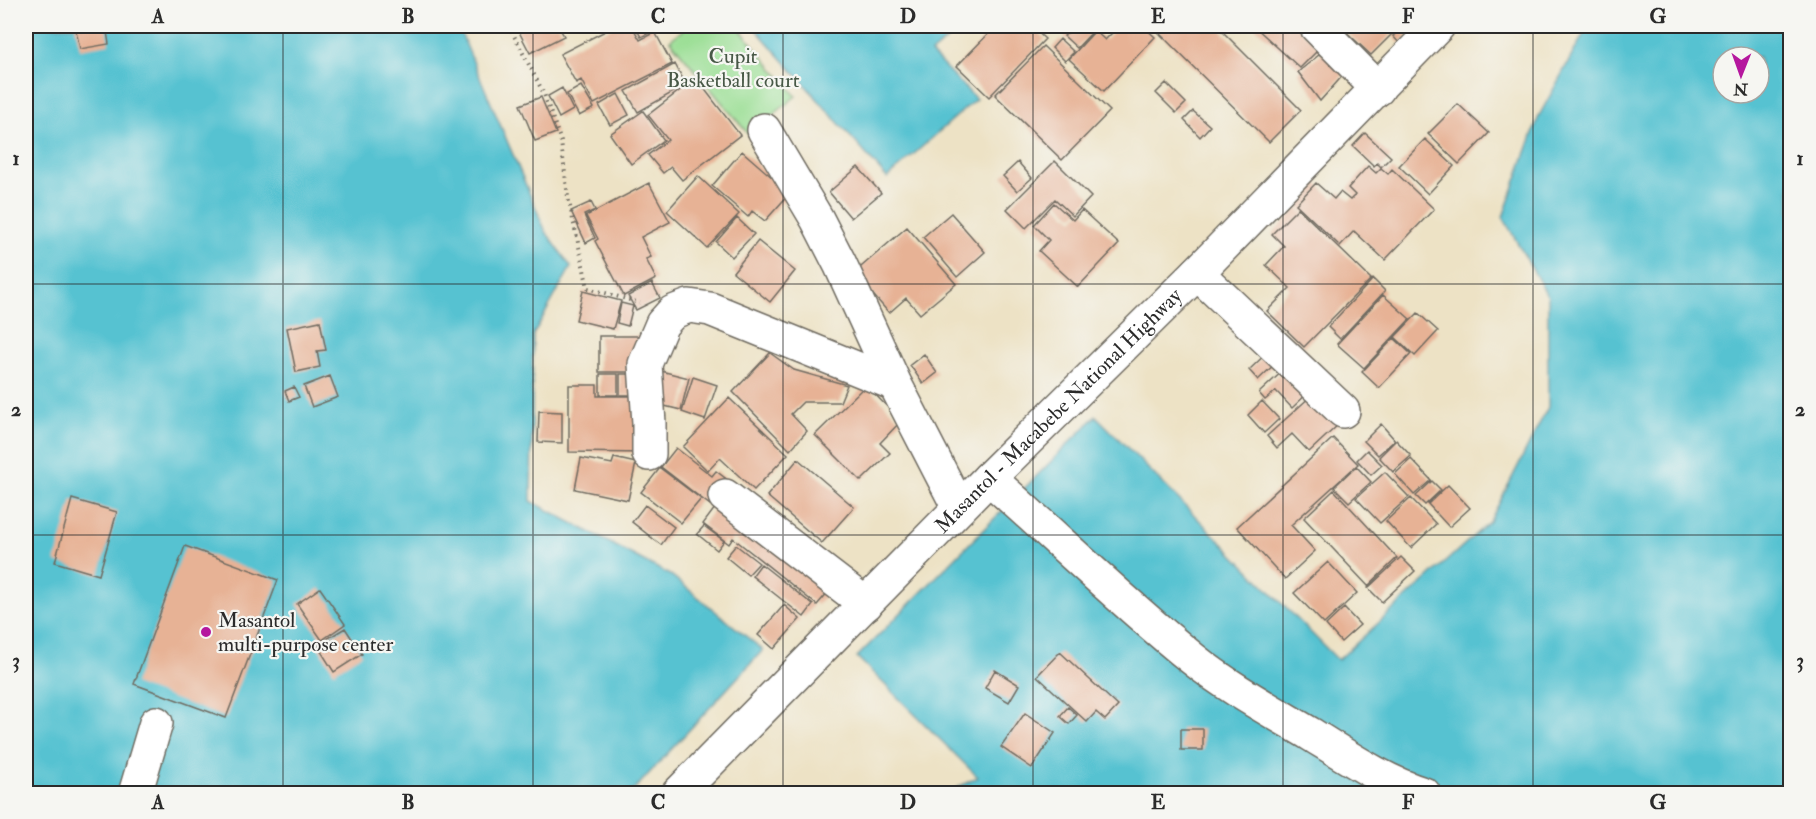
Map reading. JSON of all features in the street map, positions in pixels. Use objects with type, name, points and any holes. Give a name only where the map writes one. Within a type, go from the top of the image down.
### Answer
[{"type":"street","points":[[1316,26],[1378,89]]},
{"type":"street","name":"Masantol - Macabebe National Highway","points":[[678,794],[959,508],[1197,273],[1438,26]]},
{"type":"street","points":[[764,130],[817,219],[895,384],[959,508]]},
{"type":"street","points":[[1197,273],[1343,411]]},
{"type":"street","points":[[649,454],[650,423],[645,364],[662,324],[673,312],[689,306],[711,309],[895,384]]},
{"type":"street","points":[[989,478],[1105,584],[1194,660],[1233,687],[1340,752],[1412,792]]},
{"type":"street","points":[[725,496],[866,604]]},
{"type":"street","points":[[135,794],[156,723]]},
{"type":"path","points":[[509,26],[544,94],[561,142],[568,198],[588,288],[673,312]]},
{"type":"green space","name":"Cupit Basketball court","points":[[688,26],[737,26],[796,96],[749,135],[670,40]]},
{"type":"water","points":[[26,26],[458,26],[546,232],[571,267],[533,335],[531,501],[672,576],[763,650],[631,793],[26,793]]},
{"type":"water","points":[[753,26],[963,26],[931,53],[976,99],[887,178]]},
{"type":"water","points":[[1588,26],[1790,26],[1790,793],[947,793],[978,777],[857,657],[1096,416],[1338,660],[1490,521],[1548,407],[1548,297],[1503,217],[1539,116]]},
{"type":"building","points":[[75,26],[106,26],[109,44],[80,49]]},
{"type":"building","points":[[516,26],[563,26],[559,27],[564,36],[530,53]]},
{"type":"building","points":[[615,26],[632,26],[640,40],[655,32],[672,64],[594,104],[581,80],[576,83],[560,54]]},
{"type":"building","points":[[635,26],[653,26],[655,30],[641,37]]},
{"type":"building","points":[[996,26],[1031,26],[1045,39],[989,97],[957,66]]},
{"type":"building","points":[[1075,26],[1090,26],[1094,30],[1077,48],[1064,36]]},
{"type":"building","points":[[1119,26],[1143,26],[1155,37],[1104,91],[1069,59],[1095,31],[1105,40]]},
{"type":"building","points":[[1152,26],[1217,26],[1301,110],[1269,142]]},
{"type":"building","points":[[1254,26],[1296,26],[1320,48],[1300,68]]},
{"type":"building","points":[[1340,26],[1400,26],[1371,55]]},
{"type":"building","points":[[1404,26],[1413,30],[1399,43],[1393,36]]},
{"type":"building","points":[[1060,39],[1074,52],[1065,61],[1052,48]]},
{"type":"building","points":[[1043,46],[1110,111],[1062,160],[995,95]]},
{"type":"building","points":[[1325,50],[1346,72],[1320,101],[1298,72]]},
{"type":"building","points":[[675,64],[686,85],[638,112],[626,91]]},
{"type":"building","points":[[696,78],[740,135],[682,180],[671,167],[663,173],[648,155],[668,140],[648,115]]},
{"type":"building","points":[[1166,83],[1186,103],[1176,113],[1156,93]]},
{"type":"building","points":[[581,86],[594,108],[579,116],[567,94]]},
{"type":"building","points":[[562,88],[573,110],[559,118],[548,96]]},
{"type":"building","points":[[618,94],[629,115],[610,125],[599,105]]},
{"type":"building","points":[[541,97],[556,133],[535,141],[520,105]]},
{"type":"building","points":[[1458,104],[1489,133],[1459,164],[1428,134]]},
{"type":"building","points":[[643,111],[664,140],[631,164],[610,134]]},
{"type":"building","points":[[1193,111],[1210,126],[1200,137],[1184,120]]},
{"type":"building","points":[[1365,133],[1391,157],[1381,167],[1377,163],[1374,166],[1353,146]]},
{"type":"building","points":[[1425,139],[1454,166],[1428,194],[1399,166]]},
{"type":"building","points":[[742,151],[790,193],[765,221],[752,211],[748,217],[712,186]]},
{"type":"building","points":[[1055,161],[1091,197],[1073,216],[1055,199],[1026,228],[1007,209]]},
{"type":"building","points":[[1018,162],[1032,178],[1017,191],[1003,176]]},
{"type":"building","points":[[1368,166],[1376,173],[1381,168],[1388,174],[1392,169],[1434,209],[1385,260],[1354,231],[1340,246],[1296,204],[1316,183],[1334,199],[1340,192],[1350,200],[1355,195],[1348,188]]},
{"type":"building","points":[[858,167],[881,193],[851,218],[829,192]]},
{"type":"building","points":[[698,176],[739,214],[707,248],[667,211]]},
{"type":"building","points":[[649,183],[670,222],[641,237],[651,257],[646,259],[656,279],[624,296],[595,241],[598,239],[586,216]]},
{"type":"building","points":[[591,202],[595,210],[584,215],[595,238],[586,243],[571,211]]},
{"type":"building","points":[[1054,203],[1073,220],[1082,210],[1119,244],[1078,287],[1039,251],[1049,240],[1034,225]]},
{"type":"building","points":[[1298,208],[1371,279],[1304,347],[1267,311],[1290,288],[1266,265],[1284,246],[1272,234]]},
{"type":"building","points":[[951,213],[985,252],[957,277],[923,237]]},
{"type":"building","points":[[737,218],[754,234],[732,257],[716,242]]},
{"type":"building","points":[[907,227],[956,284],[920,314],[906,298],[889,313],[854,273]]},
{"type":"building","points":[[758,241],[795,271],[770,302],[733,272]]},
{"type":"building","points":[[1373,279],[1385,291],[1340,339],[1328,327]]},
{"type":"building","points":[[652,283],[660,298],[636,310],[628,296]]},
{"type":"building","points":[[583,291],[621,301],[613,329],[576,320]]},
{"type":"building","points":[[1383,295],[1410,319],[1364,368],[1337,344]]},
{"type":"building","points":[[621,303],[633,306],[628,326],[617,323]]},
{"type":"building","points":[[1418,313],[1438,331],[1415,356],[1395,337]]},
{"type":"building","points":[[320,321],[326,350],[317,351],[320,367],[296,372],[287,328]]},
{"type":"building","points":[[599,336],[640,336],[639,372],[599,372]]},
{"type":"building","points":[[1394,338],[1411,354],[1379,388],[1362,372]]},
{"type":"building","points":[[1271,349],[1280,359],[1258,380],[1249,370]]},
{"type":"building","points":[[770,353],[794,370],[847,385],[840,402],[803,402],[791,414],[807,431],[790,450],[733,392]]},
{"type":"building","points":[[924,354],[937,373],[923,384],[910,365]]},
{"type":"building","points":[[1286,368],[1309,392],[1292,408],[1276,391],[1265,400],[1259,393]]},
{"type":"building","points":[[657,370],[689,378],[681,410],[648,402]]},
{"type":"building","points":[[600,374],[618,374],[618,395],[600,395]]},
{"type":"building","points":[[620,374],[639,374],[639,395],[620,395]]},
{"type":"building","points":[[330,376],[338,397],[312,407],[304,386]]},
{"type":"building","points":[[693,377],[717,385],[705,420],[682,412]]},
{"type":"building","points":[[569,385],[597,385],[597,396],[646,396],[646,453],[569,452]]},
{"type":"building","points":[[866,385],[901,421],[880,443],[890,453],[861,481],[815,435]]},
{"type":"building","points":[[294,387],[299,397],[289,401],[285,391]]},
{"type":"building","points":[[1312,395],[1339,424],[1309,452],[1292,434],[1277,448],[1267,436]]},
{"type":"building","points":[[729,398],[788,454],[754,490],[720,458],[708,471],[683,447]]},
{"type":"building","points":[[1262,401],[1279,419],[1264,433],[1248,415]]},
{"type":"building","points":[[539,411],[562,412],[562,443],[538,442]]},
{"type":"building","points":[[1381,424],[1395,440],[1378,455],[1364,441]]},
{"type":"building","points":[[1333,438],[1358,464],[1291,525],[1315,551],[1285,579],[1237,527]]},
{"type":"building","points":[[1396,440],[1411,456],[1393,472],[1379,457]]},
{"type":"building","points":[[676,448],[712,476],[716,471],[729,481],[710,505],[661,467]]},
{"type":"building","points":[[1367,450],[1382,465],[1371,475],[1357,460]]},
{"type":"building","points":[[581,458],[612,464],[614,458],[636,463],[628,500],[575,489]]},
{"type":"building","points":[[798,459],[854,507],[822,543],[767,496]]},
{"type":"building","points":[[1411,459],[1431,480],[1414,495],[1395,474]]},
{"type":"building","points":[[1356,466],[1371,482],[1349,502],[1334,487]]},
{"type":"building","points":[[660,468],[701,499],[681,523],[641,492]]},
{"type":"building","points":[[1385,472],[1409,497],[1380,523],[1356,498]]},
{"type":"building","points":[[1432,481],[1441,490],[1425,505],[1416,496]]},
{"type":"building","points":[[1448,485],[1470,508],[1449,527],[1428,504]]},
{"type":"building","points":[[1334,490],[1397,558],[1368,586],[1304,518]]},
{"type":"building","points":[[1411,498],[1436,524],[1411,548],[1386,521]]},
{"type":"building","points":[[72,499],[117,512],[99,575],[55,562]]},
{"type":"building","points":[[718,504],[829,591],[817,605],[733,538],[729,544],[703,524]]},
{"type":"building","points":[[645,505],[674,527],[661,545],[632,522]]},
{"type":"building","points":[[704,526],[724,541],[717,550],[697,534]]},
{"type":"building","points":[[736,545],[759,563],[748,575],[726,557]]},
{"type":"building","name":"Masantol multi-purpose center","points":[[185,546],[278,580],[226,718],[134,684]]},
{"type":"building","points":[[1401,557],[1415,571],[1382,602],[1368,588]]},
{"type":"building","points":[[1328,562],[1357,593],[1324,624],[1294,593]]},
{"type":"building","points":[[761,564],[813,605],[804,617],[752,576]]},
{"type":"building","points":[[320,588],[345,624],[322,640],[297,604]]},
{"type":"building","points":[[784,605],[800,619],[774,649],[758,635]]},
{"type":"building","points":[[1344,608],[1360,625],[1341,642],[1326,625]]},
{"type":"building","points":[[345,628],[362,654],[334,672],[317,645]]},
{"type":"building","points":[[1060,652],[1118,706],[1105,720],[1096,712],[1087,722],[1037,676]]},
{"type":"building","points":[[995,670],[1019,685],[1009,702],[985,688]]},
{"type":"building","points":[[1068,707],[1077,715],[1069,724],[1060,716]]},
{"type":"building","points":[[1025,713],[1055,733],[1032,768],[1001,747]]},
{"type":"building","points":[[1181,729],[1203,729],[1203,750],[1181,750]]},
{"type":"place","name":"Masantol multi-purpose center","points":[[206,632]]}]
